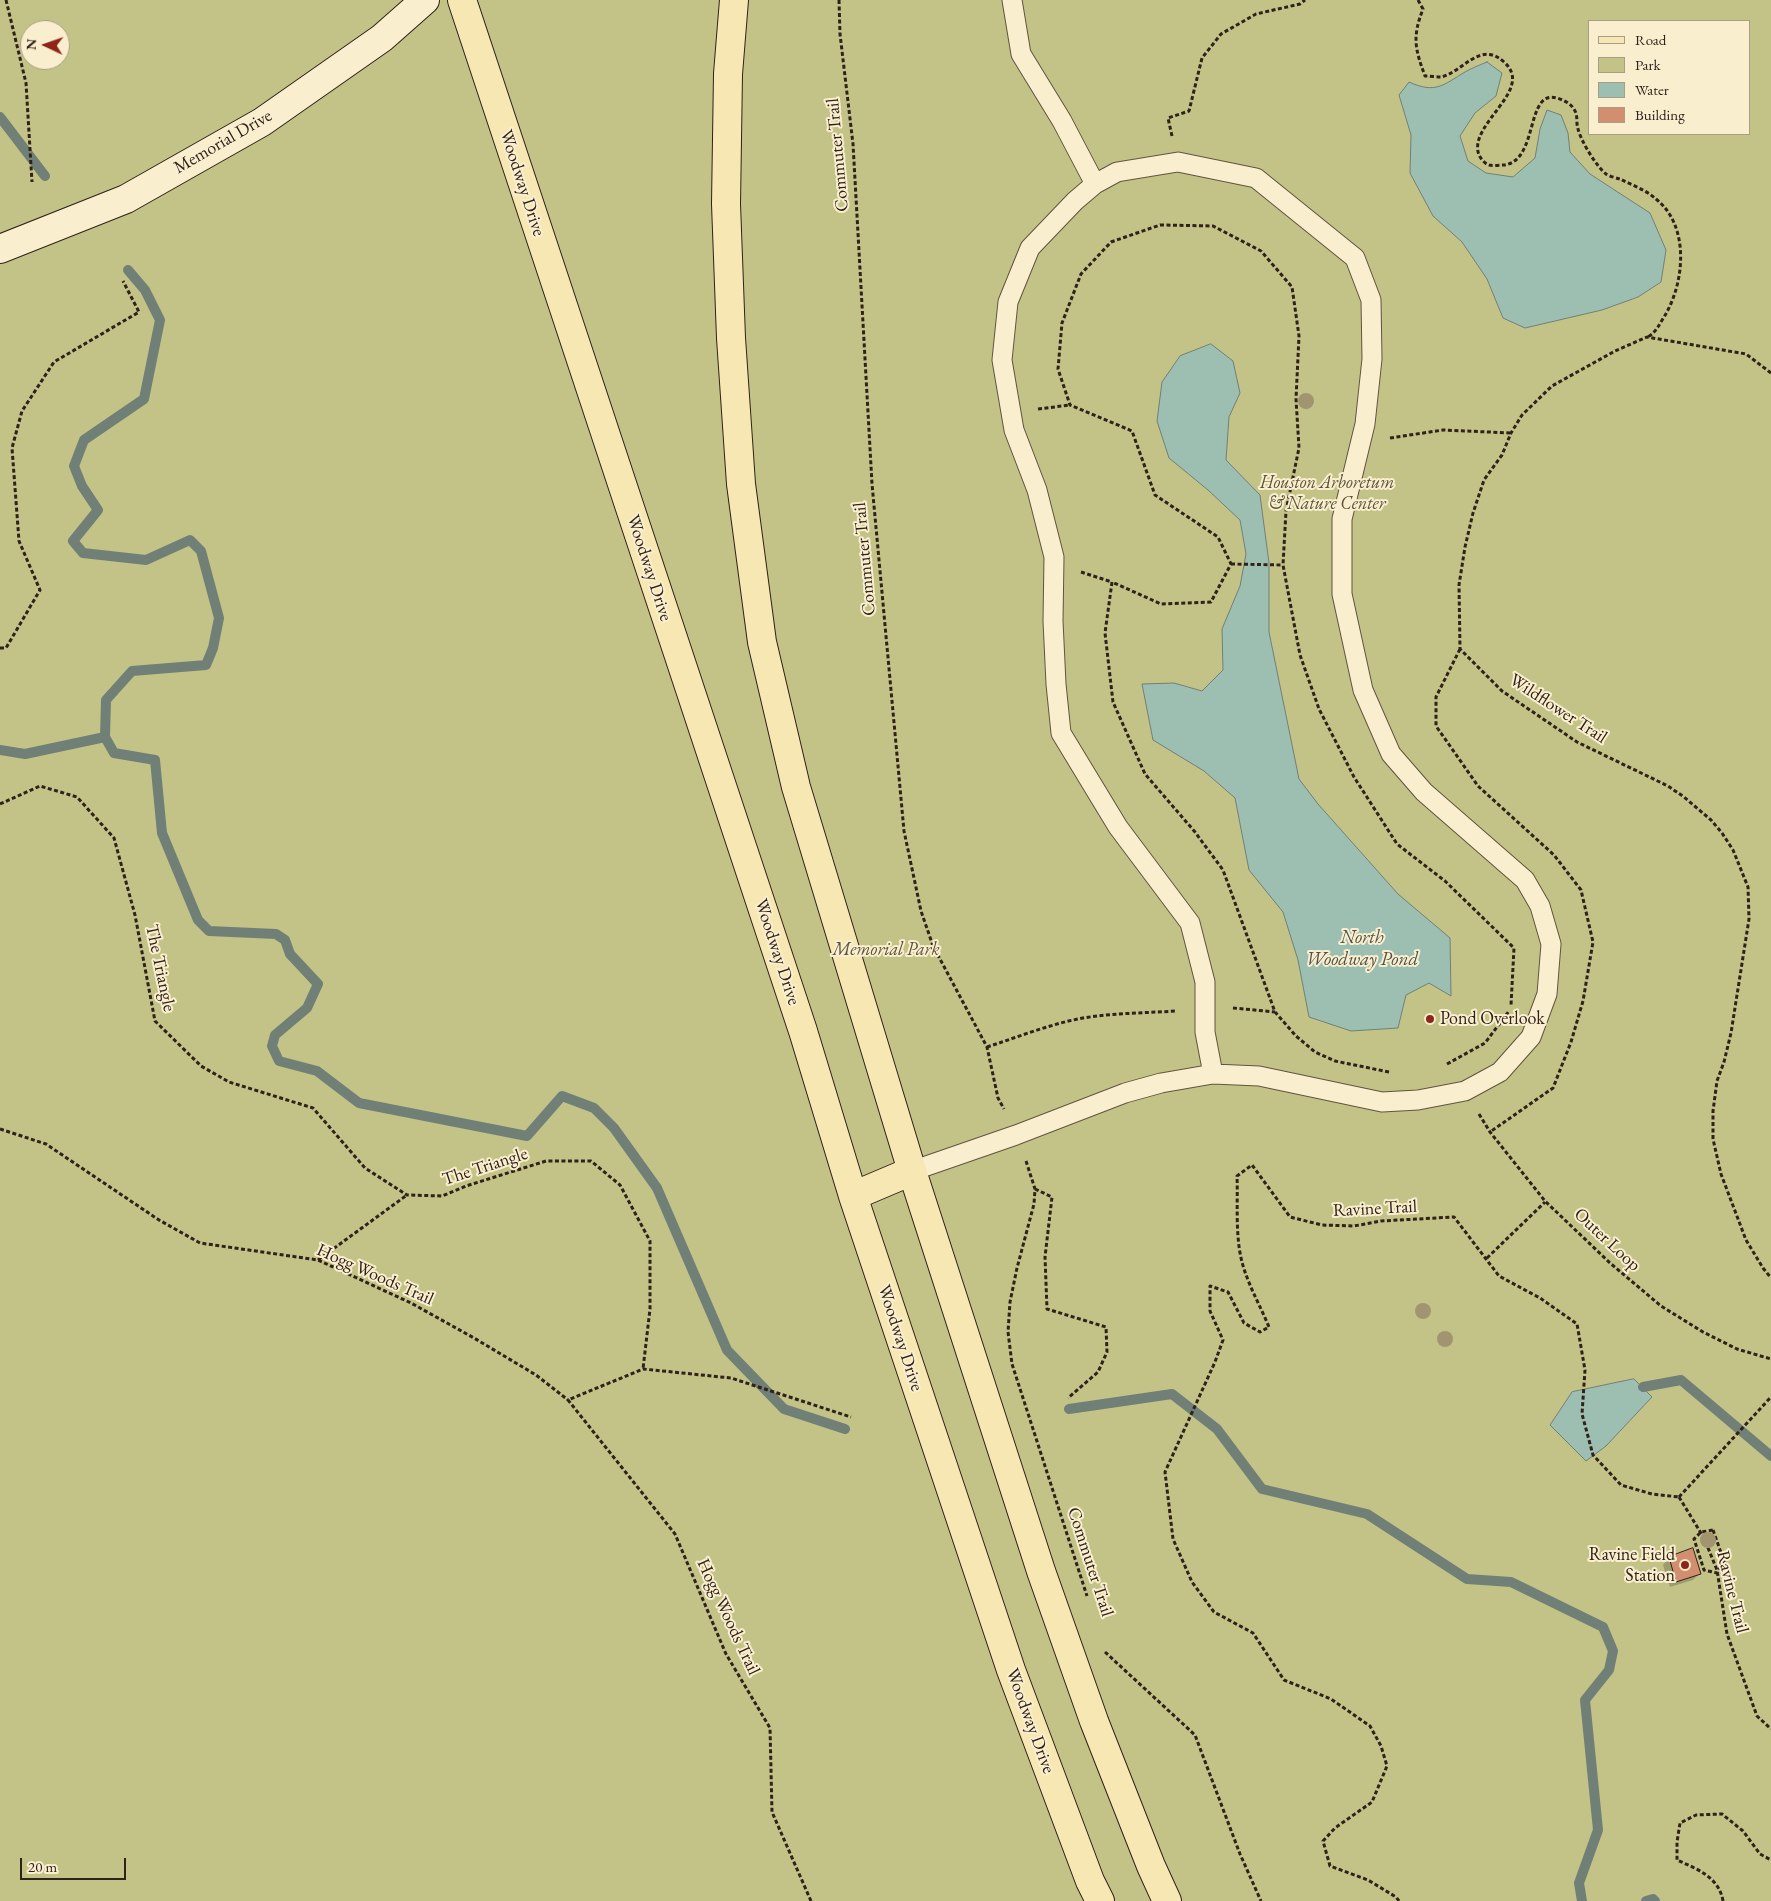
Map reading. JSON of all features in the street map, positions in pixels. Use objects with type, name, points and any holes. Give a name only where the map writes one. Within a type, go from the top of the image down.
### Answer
[{"type":"main road","name":"Memorial Drive","points":[[0,249],[126,199],[262,122],[382,38],[425,0]]},
{"type":"main road","name":"Woodway Drive","points":[[462,0],[803,1031],[853,1196],[1011,1670],[1090,1880],[1100,1901]]},
{"type":"main road","points":[[734,0],[728,74],[726,204],[731,338],[741,484],[762,642],[796,787],[912,1171],[1041,1571],[1094,1721],[1151,1866],[1167,1901]]},
{"type":"main road","points":[[853,1196],[912,1171]]},
{"type":"lane","points":[[1012,0],[1021,54],[1062,121],[1096,184]]},
{"type":"lane","points":[[912,1171],[1016,1135],[1125,1093],[1161,1083],[1213,1074],[1260,1076],[1382,1102],[1418,1100],[1465,1092],[1500,1072],[1531,1037],[1548,994],[1551,944],[1540,906],[1525,880],[1424,792],[1391,754],[1363,690],[1342,594],[1342,519],[1365,424],[1372,360],[1371,300],[1355,258],[1256,178],[1178,162],[1117,172],[1096,184],[1075,201],[1030,248],[1008,302],[1002,360],[1014,430],[1037,490],[1054,557],[1053,620],[1061,734],[1118,827],[1190,924],[1205,982],[1205,1032],[1213,1074]]},
{"type":"path","points":[[6,0],[26,83],[32,182]]},
{"type":"path","name":"Commuter Trail","points":[[839,0],[840,34],[853,144],[871,477],[904,831],[921,911],[933,946],[987,1047],[998,1098]]},
{"type":"path","points":[[1178,162],[1168,118],[1189,111],[1202,58],[1221,34],[1256,14],[1300,4],[1305,0]]},
{"type":"path","points":[[1418,0],[1423,9],[1416,28],[1417,52],[1426,76],[1441,76],[1479,55],[1489,54],[1502,60],[1510,67],[1512,79],[1508,93],[1480,134],[1478,150],[1481,159],[1488,165],[1508,164],[1517,160],[1524,151],[1536,109],[1546,99],[1555,97],[1567,102],[1576,111],[1578,129],[1585,147],[1606,174],[1642,189],[1657,199],[1670,216],[1680,241],[1681,264],[1678,286],[1669,309],[1655,332],[1647,337]]},
{"type":"path","points":[[1160,225],[1213,226],[1261,251],[1292,287],[1299,336],[1296,399],[1299,448],[1286,511],[1283,565],[1231,564],[1218,537],[1154,496],[1132,431],[1070,405],[1058,369],[1062,323],[1081,274],[1111,242],[1160,225]]},
{"type":"path","points":[[0,648],[6,648],[40,590],[19,541],[12,448],[22,411],[54,362],[139,312],[123,281]]},
{"type":"path","points":[[1647,337],[1746,354],[1771,373]]},
{"type":"path","name":"Wildflower Trail","points":[[1647,337],[1615,351],[1552,386],[1522,415],[1511,433],[1502,455],[1484,480],[1471,522],[1459,585],[1460,649],[1502,691],[1576,742],[1660,782],[1684,797],[1711,820],[1733,850],[1748,887],[1748,919],[1731,1033],[1717,1081],[1713,1111],[1713,1139],[1721,1174],[1746,1240],[1771,1278]]},
{"type":"path","points":[[1361,443],[1443,430],[1511,433]]},
{"type":"path","points":[[1231,564],[1211,602],[1161,604],[1112,582],[1105,633],[1112,702],[1145,774],[1195,832],[1223,870],[1275,1012],[1296,1036],[1315,1052],[1335,1061],[1398,1074]]},
{"type":"path","name":"Outer Loop","points":[[1283,565],[1300,655],[1319,709],[1354,777],[1397,844],[1445,881],[1514,948],[1511,1008],[1486,1043],[1444,1066],[1465,1092],[1490,1132],[1545,1202],[1610,1263],[1661,1306],[1711,1336],[1737,1349],[1771,1359]]},
{"type":"path","name":"The Triangle","points":[[0,804],[40,786],[77,797],[114,838],[135,916],[155,1021],[201,1066],[229,1082],[313,1108],[365,1168],[407,1195],[442,1196],[466,1186],[546,1161],[591,1161],[620,1185],[650,1241],[650,1309],[643,1369]]},
{"type":"path","points":[[987,1047],[1041,1029],[1083,1018],[1234,1008],[1275,1012]]},
{"type":"path","name":"Hogg Woods Trail","points":[[0,1129],[46,1144],[159,1220],[200,1243],[318,1260],[411,1303],[536,1375],[568,1400],[675,1534],[726,1654],[770,1728],[772,1812],[811,1901]]},
{"type":"path","name":"Ravine Trail","points":[[1399,1901],[1396,1897],[1368,1880],[1330,1866],[1323,1841],[1335,1828],[1372,1802],[1387,1766],[1381,1746],[1370,1726],[1331,1699],[1284,1680],[1253,1633],[1214,1612],[1192,1582],[1173,1539],[1165,1472],[1215,1362],[1223,1340],[1210,1311],[1210,1286],[1228,1292],[1244,1323],[1260,1332],[1269,1327],[1250,1287],[1240,1250],[1237,1176],[1252,1164],[1290,1217],[1322,1225],[1354,1226],[1381,1221],[1454,1217],[1499,1276],[1540,1298],[1577,1324],[1585,1370],[1582,1414],[1593,1454],[1621,1485],[1652,1494],[1679,1496],[1704,1538],[1717,1570],[1727,1634],[1757,1716],[1771,1729]]},
{"type":"path","name":"Commuter Trail","points":[[1068,1398],[1098,1372],[1107,1352],[1106,1327],[1047,1309],[1044,1257],[1052,1197],[1035,1189],[1034,1204],[1010,1302],[1008,1332],[1011,1356],[1090,1605]]},
{"type":"path","points":[[318,1260],[407,1195]]},
{"type":"path","points":[[1486,1258],[1545,1202]]},
{"type":"path","points":[[568,1400],[643,1369],[731,1378],[851,1417]]},
{"type":"path","points":[[1679,1496],[1771,1397]]},
{"type":"path","points":[[1713,1530],[1724,1560],[1717,1574],[1704,1570],[1694,1539],[1700,1532],[1713,1530]]},
{"type":"path","points":[[1104,1651],[1195,1735],[1240,1854],[1261,1901]]},
{"type":"path","points":[[1723,1901],[1721,1890],[1706,1874],[1678,1860],[1677,1842],[1680,1823],[1696,1815],[1722,1814],[1742,1830],[1760,1854],[1771,1860]]},
{"type":"green space","name":"Memorial Park","points":[[0,0],[1771,0],[1771,1901],[0,1901]]},
{"type":"water","points":[[1487,62],[1502,73],[1496,96],[1475,113],[1460,136],[1468,161],[1486,173],[1513,177],[1535,158],[1540,129],[1547,110],[1561,115],[1568,133],[1570,152],[1590,174],[1650,213],[1666,250],[1661,282],[1638,297],[1602,310],[1525,328],[1503,318],[1487,279],[1462,242],[1433,216],[1410,173],[1411,135],[1399,95],[1409,82],[1418,86],[1433,88],[1445,84]]},
{"type":"water","name":"North Woodway Pond","points":[[1211,344],[1233,361],[1240,393],[1229,417],[1226,460],[1260,495],[1269,563],[1269,632],[1299,779],[1318,804],[1398,894],[1450,938],[1451,996],[1429,983],[1406,995],[1398,1028],[1351,1031],[1309,1017],[1298,960],[1283,912],[1249,870],[1235,798],[1204,771],[1153,740],[1142,684],[1174,683],[1202,691],[1223,670],[1222,629],[1240,586],[1246,554],[1240,520],[1208,490],[1169,458],[1157,421],[1162,382],[1180,356]]},
{"type":"water","points":[[1634,1379],[1652,1397],[1606,1446],[1586,1461],[1550,1425],[1572,1392]]},
{"type":"building","name":"Ravine Field Station","points":[[1693,1548],[1701,1574],[1676,1582],[1669,1557]]},
{"type":"waterway","points":[[0,117],[45,176]]},
{"type":"waterway","points":[[128,270],[145,290],[160,320],[144,399],[84,440],[74,466],[82,486],[98,510],[73,541],[83,553],[146,560],[190,540],[201,551],[219,618],[213,648],[206,665],[132,671],[106,700],[105,737],[114,753],[155,760],[162,833],[198,920],[209,931],[276,934],[285,940],[290,954],[318,984],[307,1008],[275,1035],[272,1046],[279,1061],[317,1071],[359,1103],[527,1136],[562,1096],[594,1108],[614,1128],[657,1188],[727,1350],[784,1409],[845,1429]]},
{"type":"waterway","points":[[0,750],[25,754],[105,737]]},
{"type":"waterway","points":[[1643,1387],[1681,1380],[1771,1456]]},
{"type":"waterway","points":[[1069,1409],[1172,1394],[1217,1429],[1262,1489],[1367,1514],[1467,1579],[1511,1582],[1603,1627],[1613,1651],[1609,1670],[1585,1700],[1598,1830],[1579,1883],[1582,1901]]},
{"type":"waterway","points":[[1646,1901],[1653,1899],[1655,1901]]},
{"type":"place","name":"Pond Overlook","points":[[1430,1019]]},
{"type":"place","name":"Ravine Field Station","points":[[1685,1565]]},
{"type":"park label","name":"Houston Arboretum & Nature Center","points":[[1327,493]]}]
